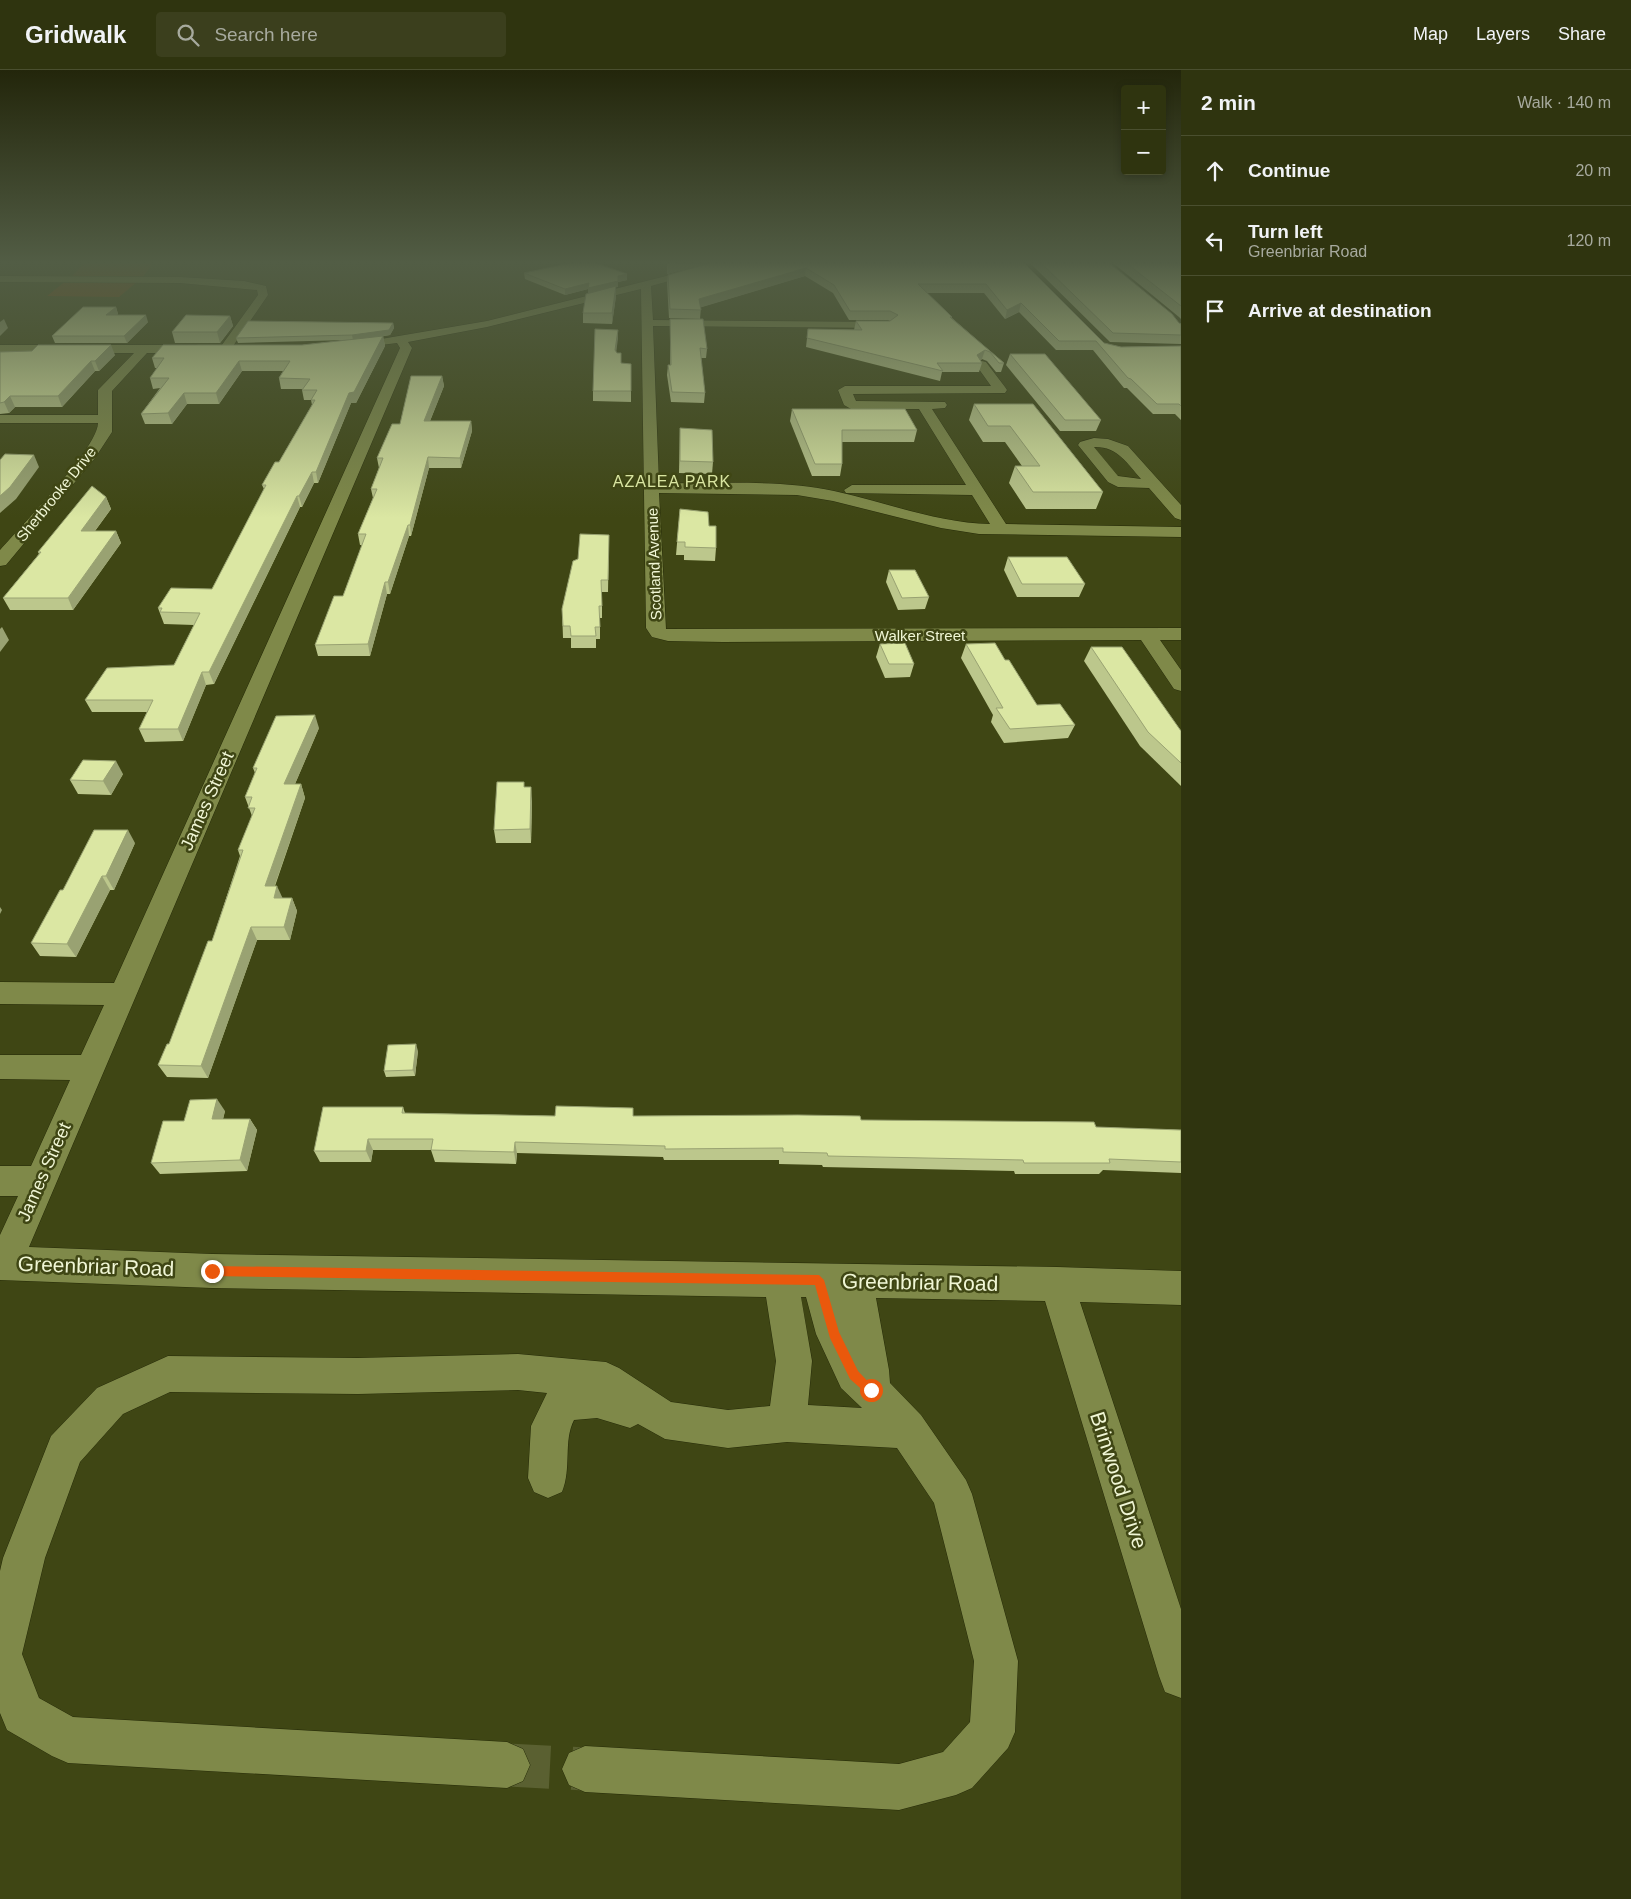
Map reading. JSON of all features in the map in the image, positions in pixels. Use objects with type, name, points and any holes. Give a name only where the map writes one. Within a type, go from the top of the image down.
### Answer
[{"type":"street","name":"James Street","points":[[2,1263],[40,1182],[406,347]]},
{"type":"street","name":"Scotland Avenue","points":[[649,347],[655,628],[659,633]]},
{"type":"street","points":[[0,349],[245,349]]},
{"type":"street","name":"Sherbrooke Drive","points":[[0,561],[90,454],[105,432],[105,390],[144,349]]},
{"type":"street","points":[[982,365],[1010,405]]},
{"type":"street","points":[[952,405],[851,405],[845,390],[1000,390]]},
{"type":"street","points":[[923,405],[1000,529]]},
{"type":"street","points":[[0,419],[106,419]]},
{"type":"street","points":[[1154,484],[1181,515]]},
{"type":"street","points":[[652,488],[975,490]]},
{"type":"street","points":[[797,490],[833,496],[941,523],[979,529],[1181,532]]},
{"type":"street","name":"Walker Street","points":[[659,633],[668,635],[723,636],[1181,634]]},
{"type":"street","points":[[1148,634],[1181,685]]},
{"type":"street","points":[[0,994],[122,994]]},
{"type":"street","points":[[0,1067],[90,1068]]},
{"type":"street","points":[[0,1181],[40,1182]]},
{"type":"street","name":"Greenbriar Road","points":[[2,1263],[222,1272],[1056,1284],[1181,1288]]},
{"type":"street","points":[[781,1280],[794,1361],[787,1423]]},
{"type":"street","points":[[585,1769],[899,1787],[956,1772],[992,1732],[996,1661],[952,1494],[907,1429],[871,1390],[871,1370],[838,1281]]},
{"type":"street","name":"Brinwood Drive","points":[[1056,1284],[1181,1676]]},
{"type":"street","points":[[507,1765],[68,1740],[23,1714],[0,1654],[24,1558],[65,1450],[110,1401],[168,1374],[358,1376],[518,1372],[606,1382],[665,1420]]},
{"type":"street","points":[[548,1478],[550,1426],[563,1402],[597,1399],[665,1420],[728,1429],[787,1423],[907,1429]]},
{"type":"building","points":[[36,347],[109,347],[95,361],[91,361],[58,396],[10,396],[0,403],[0,352],[32,351]]},
{"type":"building","points":[[161,347],[377,347],[354,392],[349,393],[316,472],[312,472],[299,496],[297,496],[209,672],[202,672],[178,729],[139,729],[153,700],[85,700],[107,668],[174,665],[200,613],[160,612],[162,608],[158,608],[171,588],[212,589],[266,485],[262,485],[275,462],[279,462],[315,400],[311,400],[317,390],[302,390],[310,379],[279,378],[290,361],[239,361],[216,393],[184,393],[168,413],[141,414],[169,378],[150,378],[164,358],[152,358]]},
{"type":"building","points":[[594,347],[615,347],[617,353],[621,353],[621,363],[631,364],[631,391],[593,391]]},
{"type":"building","points":[[671,347],[707,347],[707,349],[700,348],[705,393],[672,392],[668,365],[671,365]]},
{"type":"building","points":[[846,347],[986,347],[1004,363],[999,363],[990,352],[985,350],[977,355],[982,363],[937,363],[943,371]]},
{"type":"building","points":[[1101,347],[1181,347],[1181,406],[1179,404],[1157,404],[1128,378]]},
{"type":"building","points":[[1010,354],[1045,354],[1101,420],[1065,420]]},
{"type":"building","points":[[411,376],[442,376],[424,421],[471,421],[460,458],[428,457],[410,525],[408,525],[388,582],[385,582],[368,644],[315,645],[334,596],[343,596],[366,534],[358,534],[377,489],[371,489],[383,458],[377,458],[392,424],[400,424]]},
{"type":"building","points":[[974,404],[1033,404],[1103,492],[1033,492],[1015,466],[1040,466],[1010,426],[988,426]]},
{"type":"building","points":[[792,409],[905,409],[917,430],[842,430],[842,464],[815,464]]},
{"type":"building","points":[[680,428],[712,430],[713,462],[680,461]]},
{"type":"building","points":[[5,454],[34,455],[10,487],[0,496],[0,460]]},
{"type":"building","points":[[92,486],[106,497],[81,531],[116,531],[68,598],[3,598],[41,552],[38,552]]},
{"type":"building","points":[[680,509],[708,512],[709,526],[716,526],[716,548],[685,547],[685,542],[677,542]]},
{"type":"building","points":[[580,534],[609,535],[608,580],[601,580],[602,606],[599,606],[600,627],[595,627],[596,636],[571,636],[570,626],[563,626],[562,609],[573,561],[578,559]]},
{"type":"building","points":[[1008,557],[1067,557],[1085,584],[1022,584]]},
{"type":"building","points":[[889,570],[915,570],[929,597],[902,598]]},
{"type":"building","points":[[905,643],[914,664],[889,664],[880,644]]},
{"type":"building","points":[[995,643],[1005,660],[1009,660],[1037,705],[1060,704],[1075,725],[1010,729],[996,708],[1003,708],[966,644]]},
{"type":"building","points":[[1091,647],[1122,647],[1181,731],[1181,763],[1148,732]]},
{"type":"building","points":[[315,715],[284,784],[301,784],[265,886],[277,886],[274,898],[292,898],[284,927],[251,927],[201,1066],[158,1065],[167,1044],[169,1044],[208,941],[212,941],[243,850],[238,850],[255,808],[248,808],[252,797],[245,797],[257,768],[253,768],[276,716]]},
{"type":"building","points":[[83,760],[116,761],[103,781],[70,780]]},
{"type":"building","points":[[497,782],[524,782],[524,787],[531,787],[530,829],[494,830]]},
{"type":"building","points":[[94,830],[128,830],[106,876],[102,876],[67,944],[31,943],[60,890],[63,890]]},
{"type":"building","points":[[416,1044],[413,1070],[384,1071],[388,1045]]},
{"type":"building","points":[[217,1099],[212,1119],[250,1119],[240,1160],[151,1163],[163,1121],[184,1121],[190,1100]]},
{"type":"building","points":[[556,1106],[633,1108],[633,1116],[798,1115],[860,1116],[861,1120],[1094,1122],[1096,1127],[1181,1130],[1181,1162],[1109,1159],[1110,1163],[1024,1163],[1023,1160],[828,1156],[827,1153],[783,1152],[783,1148],[665,1149],[665,1146],[515,1142],[514,1152],[431,1150],[433,1139],[368,1139],[366,1151],[314,1151],[323,1107],[403,1107],[402,1113],[555,1116]]},
{"type":"tunnel","points":[[507,1765],[585,1769]]},
{"type":"district","name":"AZALEA PARK","points":[[672,481]]},
{"type":"route","points":[[212,1271],[819,1280],[834,1334],[854,1375],[871,1390]]}]
